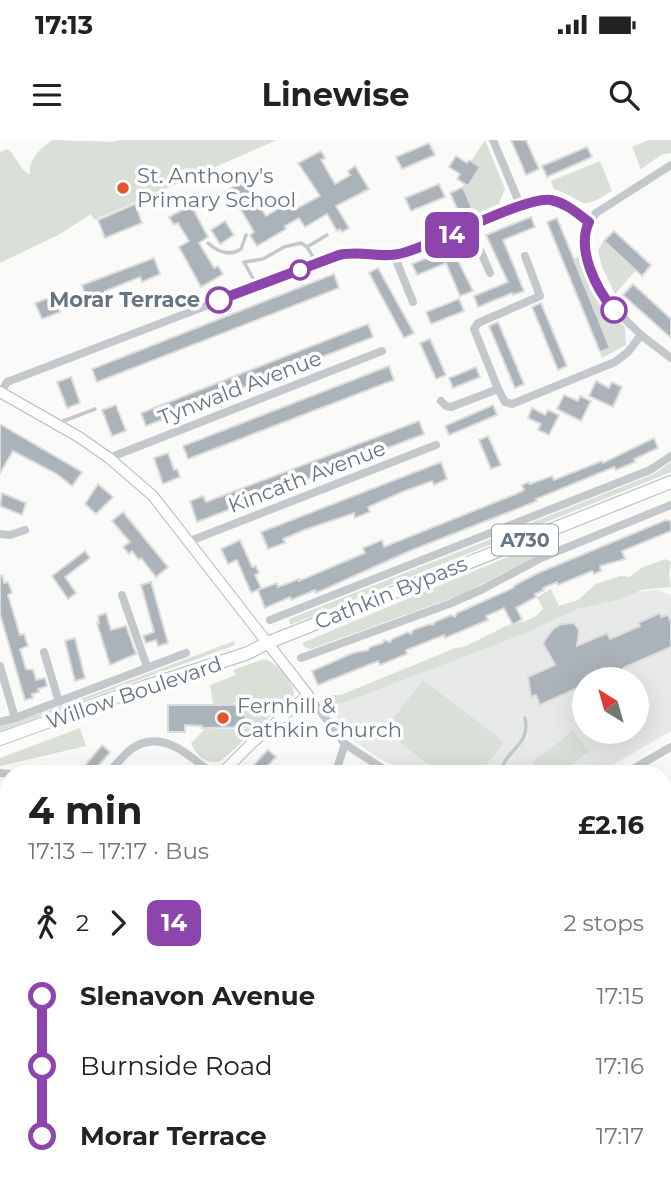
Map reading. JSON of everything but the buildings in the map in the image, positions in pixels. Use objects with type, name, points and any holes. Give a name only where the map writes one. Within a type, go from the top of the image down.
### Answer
[{"type":"main road","name":"Cathkin Bypass","points":[[267,643],[671,482]]},
{"type":"main road","name":"Willow Boulevard","points":[[0,739],[248,653],[267,643]]},
{"type":"street","points":[[493,140],[521,207]]},
{"type":"street","points":[[669,354],[641,335],[614,310],[598,288],[586,250],[586,230],[596,213],[671,165]]},
{"type":"street","points":[[377,765],[345,744],[153,496],[109,457],[59,423],[1,392],[7,382],[316,263],[355,252],[394,256],[538,200],[550,200],[571,209],[589,222]]},
{"type":"street","points":[[471,228],[490,273]]},
{"type":"street","points":[[394,256],[413,302]]},
{"type":"street","points":[[525,256],[540,296],[478,323],[474,328],[505,402],[512,404],[615,362],[628,352],[641,335]]},
{"type":"street","name":"Tynwald Avenue","points":[[109,457],[382,351]]},
{"type":"street","points":[[441,401],[451,407],[498,389]]},
{"type":"street","name":"Kincath Avenue","points":[[190,541],[436,445]]},
{"type":"street","points":[[270,621],[650,470],[671,456]]},
{"type":"street","points":[[301,658],[449,604],[551,553],[671,505]]},
{"type":"street","points":[[0,534],[10,535],[25,530]]},
{"type":"street","points":[[122,595],[147,667]]},
{"type":"street","points":[[44,652],[59,702]]},
{"type":"street","points":[[0,722],[15,719],[186,653]]},
{"type":"street","points":[[0,666],[15,719]]},
{"type":"street","points":[[230,765],[307,695]]},
{"type":"street","points":[[116,765],[130,750],[149,742],[169,742],[201,765]]},
{"type":"street","points":[[338,765],[345,744]]},
{"type":"street","points":[[640,765],[671,747]]},
{"type":"lane","points":[[208,243],[226,253],[237,251],[244,244],[246,235]]},
{"type":"lane","points":[[307,247],[327,235]]},
{"type":"lane","points":[[244,262],[263,259],[293,244],[301,243],[307,247],[316,263]]},
{"type":"lane","points":[[237,251],[257,286]]},
{"type":"lane","points":[[59,423],[95,410]]},
{"type":"lane","points":[[503,765],[506,757],[525,737],[525,718]]},
{"type":"shaded area","points":[[53,140],[277,140],[94,220],[91,214],[60,234],[0,263],[0,152],[8,149],[30,175],[33,159]]},
{"type":"shaded area","points":[[485,140],[505,189],[499,204],[462,220],[459,213],[471,208],[463,187],[468,185],[480,167],[471,161]]},
{"type":"shaded area","points":[[649,140],[671,140],[671,153],[661,155],[641,169],[632,147]]},
{"type":"shaded area","points":[[600,161],[612,191],[587,203],[554,189],[551,181]]},
{"type":"shaded area","points":[[604,241],[636,270],[615,294],[602,267],[598,250]]},
{"type":"shaded area","points":[[581,255],[597,294],[625,327],[626,345],[602,358],[600,352],[610,347],[574,259]]},
{"type":"shaded area","points":[[671,462],[671,472],[290,625],[289,619],[654,474]]},
{"type":"shaded area","points":[[541,543],[544,552],[463,594],[311,649],[302,643]]},
{"type":"shaded area","points":[[665,559],[671,562],[671,587],[642,590],[620,599],[577,609],[523,634],[348,701],[325,706],[323,703],[332,695],[341,695],[536,616],[543,609],[537,597],[551,589],[559,606],[578,600],[596,584],[620,576],[629,577],[641,568]]},
{"type":"shaded area","points":[[657,590],[671,595],[671,731],[649,744],[649,667],[572,667],[572,744],[649,744],[613,765],[393,765],[355,742],[326,704],[563,613],[624,593]]},
{"type":"shaded area","points":[[234,641],[235,645],[0,731],[0,726],[59,707]]},
{"type":"shaded area","points":[[264,659],[284,673],[294,695],[222,760],[212,762],[203,759],[191,743],[205,729],[246,729],[246,703],[213,705],[210,685],[236,675],[233,670]]},
{"type":"shaded area","points":[[423,680],[504,742],[486,765],[430,765],[384,730]]},
{"type":"shaded area","points":[[80,728],[86,746],[4,765],[0,765],[0,758]]},
{"type":"shaded area","points":[[572,732],[572,744],[583,744],[589,751],[571,765],[532,763]]},
{"type":"bus line","name":"14","points":[[219,300],[339,255],[355,252],[394,256],[415,250],[538,200],[550,200],[561,203],[589,222],[585,241],[592,275],[605,300],[614,310]]},
{"type":"place","name":"St. Anthony's Primary School","points":[[123,188]]},
{"type":"place","name":"Morar Terrace","points":[[219,300]]},
{"type":"place","name":"Fernhill & Cathkin Church","points":[[223,718]]}]
